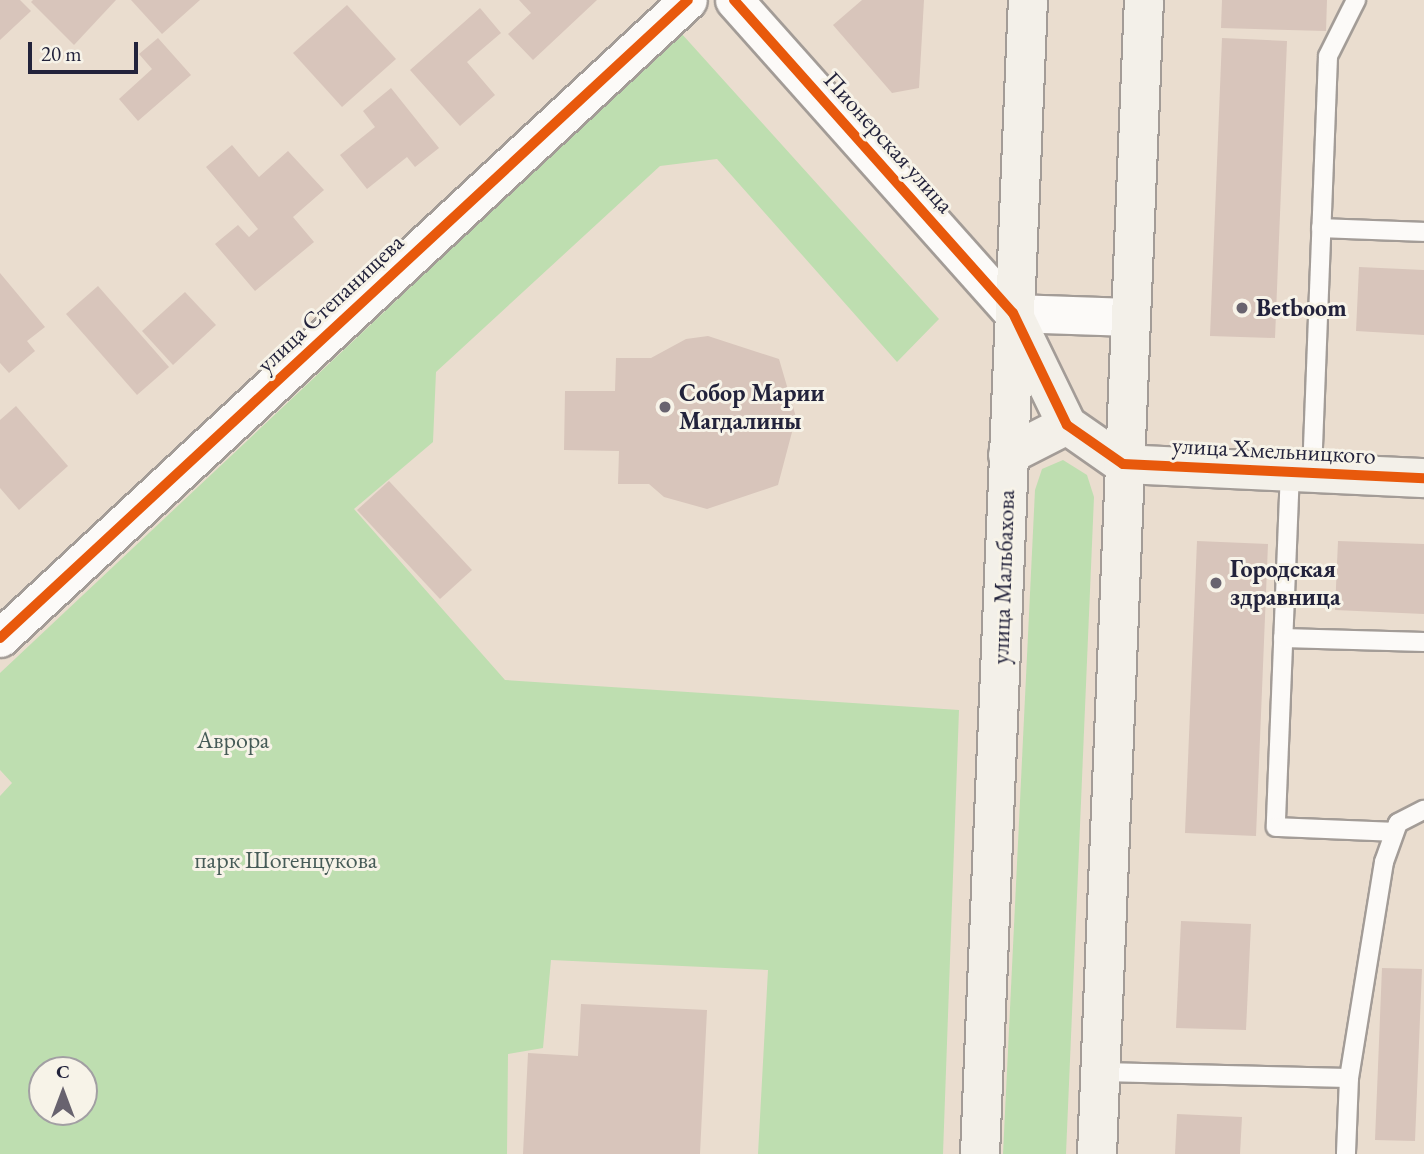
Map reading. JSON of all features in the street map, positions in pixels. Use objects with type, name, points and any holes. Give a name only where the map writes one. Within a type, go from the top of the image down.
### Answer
[{"type":"main road","name":"улица Мальбахова","points":[[980,1154],[1028,0]]},
{"type":"main road","points":[[1097,1154],[1123,464],[1144,0]]},
{"type":"main road","points":[[1013,313],[1067,425],[1123,464]]},
{"type":"main road","points":[[1008,455],[1067,425]]},
{"type":"main road","name":"улица Хмельницкого","points":[[1123,464],[1424,478]]},
{"type":"street","name":"улица Степанищева","points":[[0,638],[688,0]]},
{"type":"street","name":"Пионерская улица","points":[[734,0],[1013,313]]},
{"type":"street","points":[[1013,313],[1130,317]]},
{"type":"lane","points":[[1356,0],[1328,56],[1321,228],[1301,472],[1283,638],[1276,827],[1394,832]]},
{"type":"lane","points":[[1321,228],[1424,232]]},
{"type":"lane","points":[[1283,638],[1424,642]]},
{"type":"lane","points":[[1346,1154],[1349,1078],[1384,862],[1394,832],[1424,810]]},
{"type":"lane","points":[[1101,1072],[1349,1078]]},
{"type":"green space","name":"парк Шогенцукова","points":[[681,33],[939,319],[897,362],[717,159],[660,166],[436,372],[433,442],[354,509],[505,680],[959,710],[943,1154],[758,1154],[768,970],[551,960],[543,1048],[508,1054],[507,1154],[0,1154],[0,796],[12,783],[0,770],[0,673]]},
{"type":"green space","points":[[1063,460],[1087,475],[1094,497],[1066,1154],[1003,1154],[1035,490],[1042,469]]},
{"type":"building","points":[[0,0],[20,0],[31,11],[0,40]]},
{"type":"building","points":[[33,0],[116,0],[74,45],[31,2]]},
{"type":"building","points":[[131,0],[200,0],[162,34]]},
{"type":"building","points":[[519,0],[597,0],[533,60],[508,34],[531,13]]},
{"type":"building","points":[[862,0],[924,0],[919,88],[892,93],[833,25]]},
{"type":"building","points":[[1222,0],[1327,0],[1326,31],[1221,28]]},
{"type":"building","points":[[347,5],[396,59],[342,107],[293,53]]},
{"type":"building","points":[[480,8],[501,33],[467,62],[495,95],[460,126],[410,70]]},
{"type":"building","points":[[158,38],[191,75],[138,121],[119,99],[152,69],[139,54]]},
{"type":"building","points":[[1222,38],[1287,41],[1275,338],[1210,336]]},
{"type":"building","points":[[391,88],[439,148],[415,167],[407,157],[367,189],[340,155],[375,127],[363,111]]},
{"type":"building","points":[[232,145],[259,177],[288,151],[324,190],[293,217],[314,242],[255,291],[215,244],[238,225],[249,237],[258,229],[206,167]]},
{"type":"building","points":[[1359,267],[1424,270],[1424,335],[1356,331]]},
{"type":"building","points":[[0,273],[45,327],[27,341],[35,351],[9,373],[0,363]]},
{"type":"building","points":[[98,286],[169,367],[137,395],[66,314]]},
{"type":"building","points":[[185,292],[216,325],[173,365],[142,331]]},
{"type":"building","points":[[708,336],[779,359],[796,417],[778,485],[707,509],[664,497],[649,484],[618,484],[619,451],[564,450],[565,391],[615,391],[616,358],[651,358],[686,339]]},
{"type":"building","points":[[16,406],[68,466],[19,510],[0,488],[0,420]]},
{"type":"building","points":[[389,481],[472,570],[440,599],[357,510]]},
{"type":"building","points":[[1197,541],[1268,544],[1256,836],[1185,833]]},
{"type":"building","points":[[1338,541],[1424,544],[1424,614],[1335,610]]},
{"type":"building","points":[[1181,921],[1251,924],[1246,1030],[1176,1028]]},
{"type":"building","points":[[1382,968],[1422,969],[1415,1141],[1375,1140]]},
{"type":"building","points":[[581,1004],[707,1010],[700,1154],[523,1154],[528,1053],[578,1056]]},
{"type":"building","points":[[1177,1114],[1242,1117],[1240,1154],[1175,1154]]},
{"type":"cycle path","points":[[0,638],[688,0]]},
{"type":"cycle path","points":[[734,0],[1013,313],[1067,425],[1123,464],[1424,478]]},
{"type":"place","name":"Betboom","points":[[1242,308]]},
{"type":"place","name":"Собор Марии Магдалины","points":[[665,407]]},
{"type":"place","name":"Городская здравница","points":[[1216,583]]},
{"type":"park label","name":"Аврора","points":[[233,740]]}]
